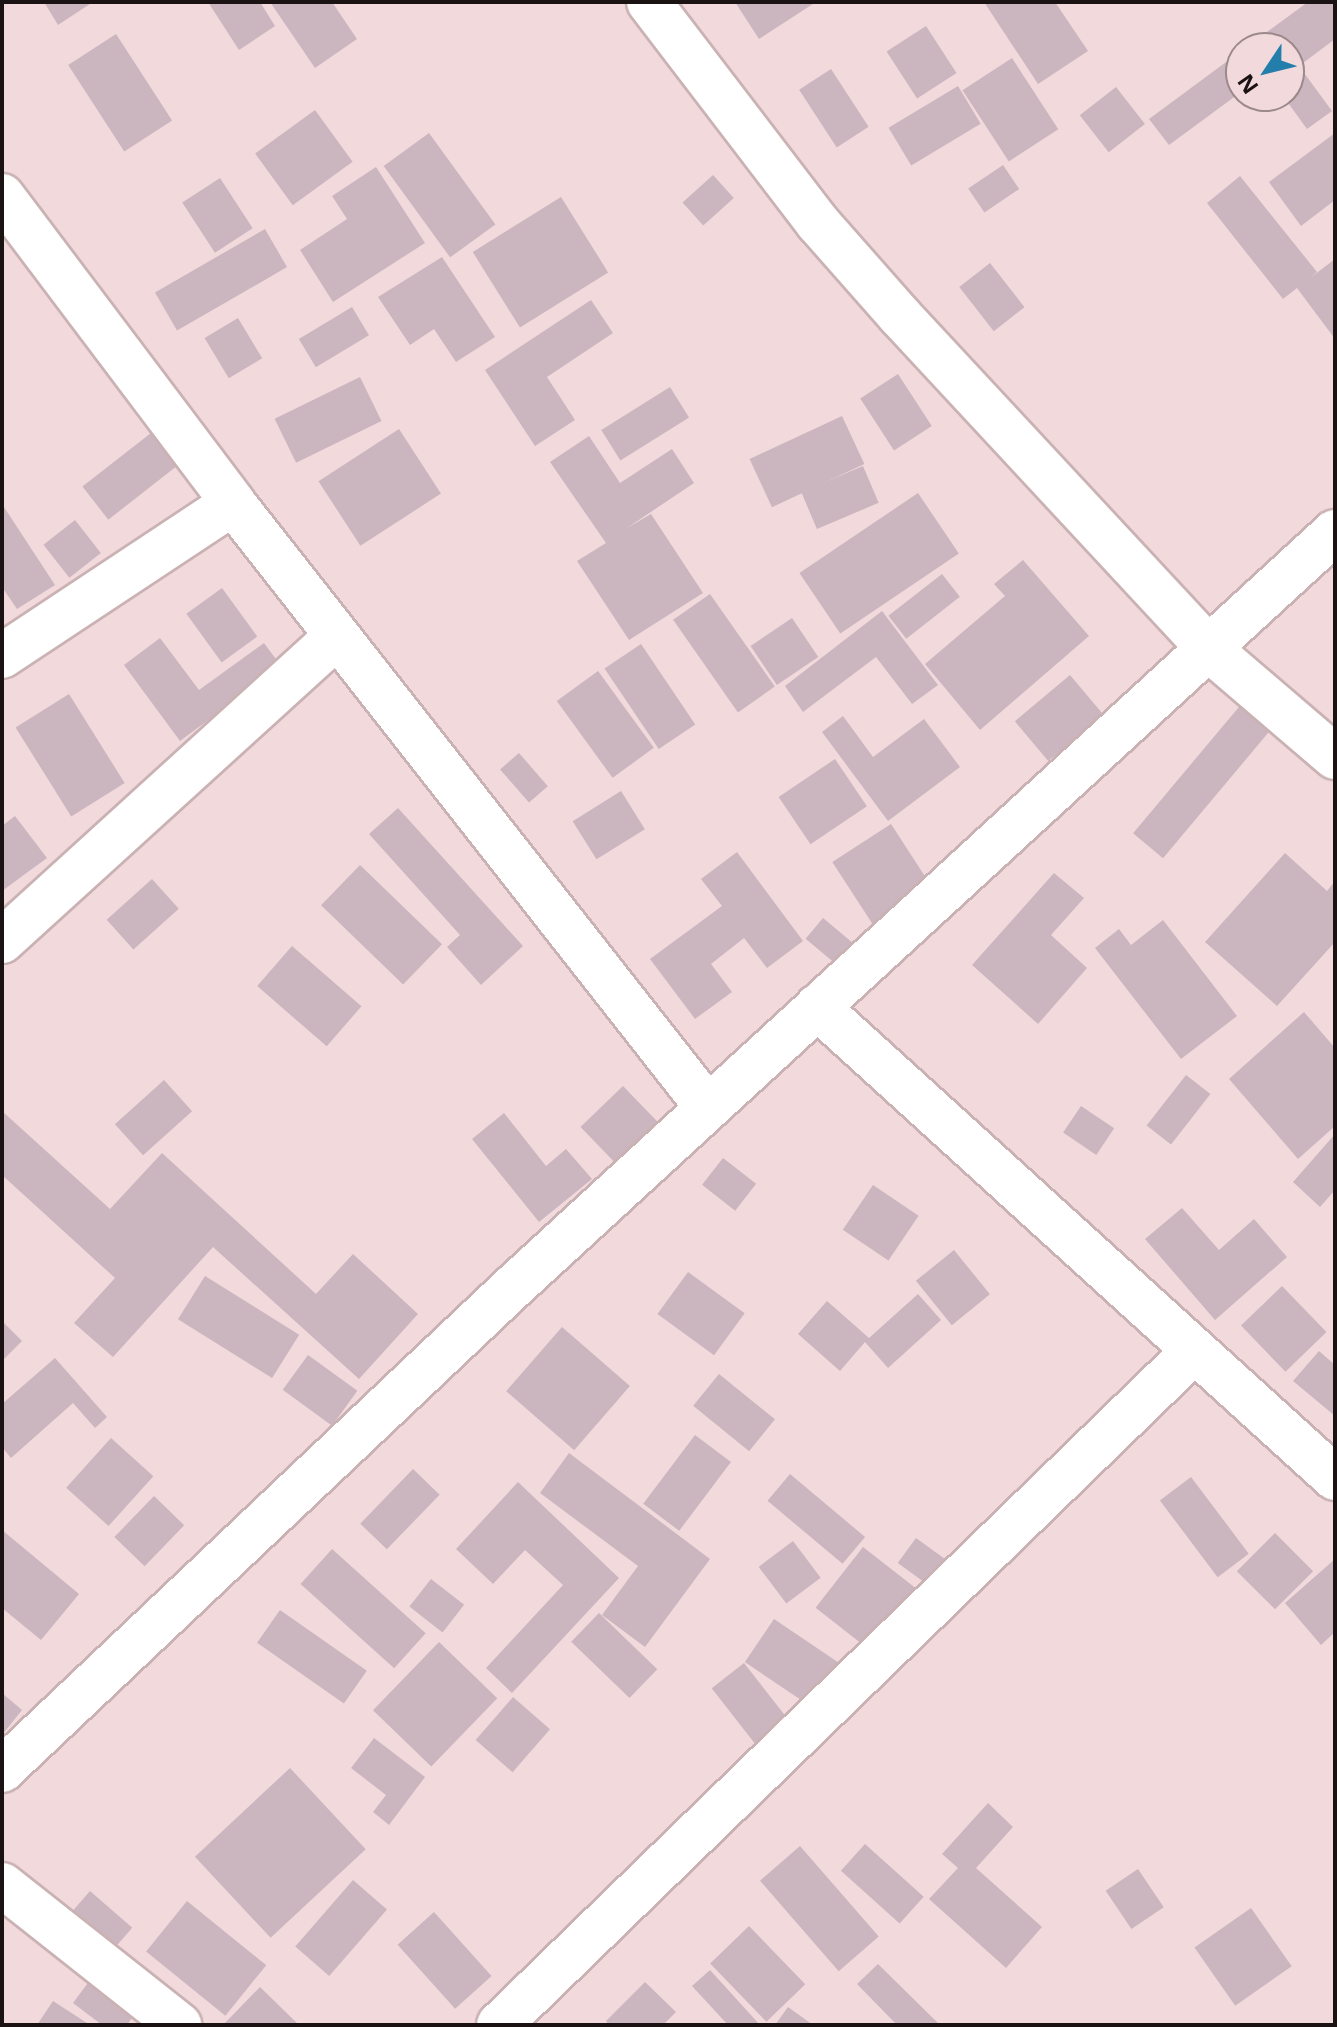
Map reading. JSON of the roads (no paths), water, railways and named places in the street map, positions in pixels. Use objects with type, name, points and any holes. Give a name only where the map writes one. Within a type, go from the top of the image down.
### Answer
[{"type":"street","points":[[649,2],[818,223],[1209,649],[1335,757]]},
{"type":"street","points":[[2,196],[233,503],[708,1108]]},
{"type":"street","points":[[2,656],[233,503]]},
{"type":"street","points":[[2,1770],[708,1108],[1335,532]]},
{"type":"street","points":[[2,941],[337,636]]},
{"type":"street","points":[[817,1007],[1335,1478]]},
{"type":"street","points":[[499,2025],[1194,1351]]},
{"type":"street","points":[[2,1885],[179,2025]]}]
